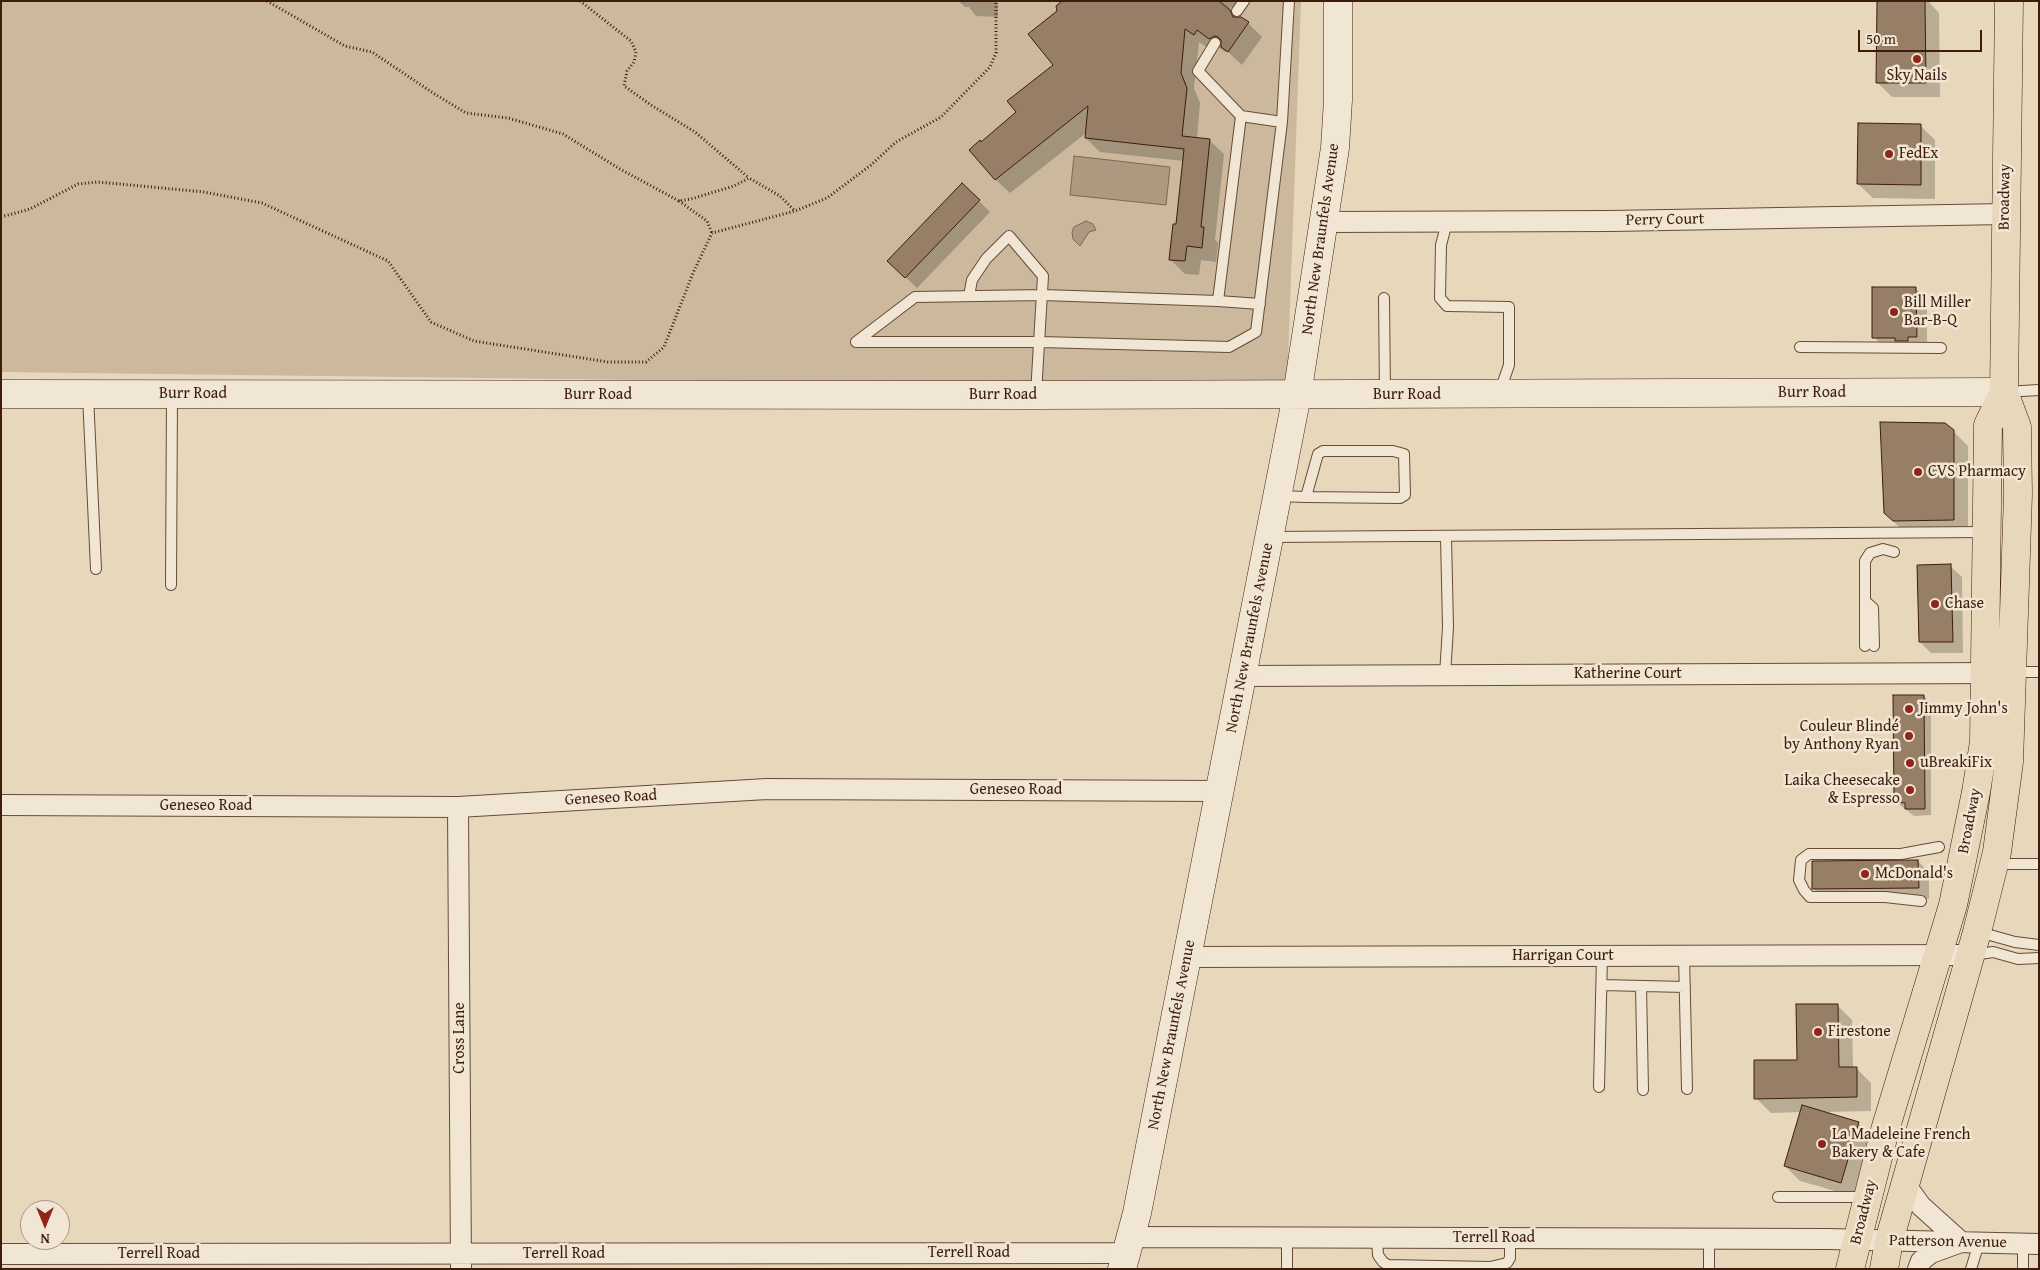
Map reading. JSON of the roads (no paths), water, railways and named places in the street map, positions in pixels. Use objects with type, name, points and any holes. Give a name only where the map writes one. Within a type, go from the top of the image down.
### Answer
[{"type":"main road","name":"Broadway","points":[[1884,1269],[1889,1240],[1994,864],[2009,762],[2026,672],[2018,555],[2017,427],[2004,392],[2009,1]]},
{"type":"main road","name":"Broadway","points":[[1850,1269],[1885,1130],[1953,905],[1976,792],[1984,742],[1988,425],[2004,392]]},
{"type":"street","name":"North New Braunfels Avenue","points":[[1127,1253],[1243,676],[1297,395],[1325,222],[1336,129],[1338,1]]},
{"type":"street","name":"Perry Court","points":[[1325,222],[2005,214]]},
{"type":"street","name":"Burr Road","points":[[1,394],[1385,395],[2004,392]]},
{"type":"street","name":"Katherine Court","points":[[1243,676],[2026,672]]},
{"type":"street","name":"Geneseo Road","points":[[1,805],[458,807],[767,789],[1220,791]]},
{"type":"street","name":"Cross Lane","points":[[458,807],[461,1262]]},
{"type":"street","name":"Harrigan Court","points":[[1187,957],[1938,955],[1973,943]]},
{"type":"street","points":[[1905,1184],[1922,1206],[1970,1242]]},
{"type":"street","name":"Terrell Road","points":[[1,1254],[461,1262],[1127,1253],[1287,1238],[1856,1240]]},
{"type":"street","name":"Patterson Avenue","points":[[1856,1240],[2031,1244]]},
{"type":"street","points":[[1918,1269],[1922,1261],[1931,1253],[1970,1242]]},
{"type":"lane","points":[[1237,11],[1244,1]]},
{"type":"lane","points":[[1260,304],[1042,295],[915,297],[856,342],[1040,342],[1229,347],[1256,332],[1260,304],[1282,122],[1289,1]]},
{"type":"lane","points":[[1215,43],[1198,70],[1241,116],[1282,122]]},
{"type":"lane","points":[[1218,301],[1241,116]]},
{"type":"lane","points":[[1447,222],[1441,245],[1440,298],[1447,306],[1509,308],[1509,365],[1499,394]]},
{"type":"lane","points":[[969,296],[972,280],[986,259],[1009,236],[1043,276],[1040,342],[1036,369],[1036,395]]},
{"type":"lane","points":[[1384,298],[1385,395]]},
{"type":"lane","points":[[1800,348],[1941,348]]},
{"type":"lane","points":[[2004,392],[2039,390]]},
{"type":"lane","points":[[88,394],[96,569]]},
{"type":"lane","points":[[171,585],[172,394]]},
{"type":"lane","points":[[1278,496],[1306,497],[1400,498],[1405,495],[1404,454],[1393,451],[1323,451],[1318,454],[1306,497]]},
{"type":"lane","points":[[1270,537],[1986,532]]},
{"type":"lane","points":[[1445,675],[1448,628],[1446,537]]},
{"type":"lane","points":[[1869,646],[1865,601],[1865,561],[1870,553],[1876,551],[1883,549],[1894,552]]},
{"type":"lane","points":[[1922,901],[1885,897],[1810,897],[1799,880],[1801,860],[1809,854],[1901,854],[1939,846]]},
{"type":"lane","points":[[1994,864],[2039,864]]},
{"type":"lane","points":[[1973,943],[2014,942],[2039,945]]},
{"type":"lane","points":[[1973,943],[1993,952],[2018,959],[2039,958]]},
{"type":"lane","points":[[1684,955],[1687,1089]]},
{"type":"lane","points":[[1600,1087],[1602,956]]},
{"type":"lane","points":[[1602,985],[1685,987]]},
{"type":"lane","points":[[1642,986],[1643,1090]]},
{"type":"lane","points":[[1778,1197],[1868,1197]]},
{"type":"lane","points":[[1287,1238],[1287,1269]]},
{"type":"lane","points":[[1377,1238],[1378,1255],[1382,1262],[1388,1265],[1490,1267],[1507,1263],[1510,1258],[1510,1238]]},
{"type":"lane","points":[[1709,1239],[1709,1269]]},
{"type":"lane","points":[[1970,1242],[1971,1269]]},
{"type":"lane","points":[[2023,1269],[2031,1244]]},
{"type":"place","name":"Sky Nails","points":[[1917,59]]},
{"type":"place","name":"FedEx","points":[[1889,154]]},
{"type":"place","name":"Bill Miller Bar-B-Q","points":[[1894,312]]},
{"type":"place","name":"CVS Pharmacy","points":[[1918,472]]},
{"type":"place","name":"Chase","points":[[1935,604]]},
{"type":"place","name":"Jimmy John's","points":[[1909,709]]},
{"type":"place","name":"Couleur Blindé by Anthony Ryan","points":[[1909,736]]},
{"type":"place","name":"uBreakiFix","points":[[1910,763]]},
{"type":"place","name":"Laika Cheesecake & Espresso","points":[[1910,790]]},
{"type":"place","name":"McDonald's","points":[[1865,874]]},
{"type":"place","name":"Firestone","points":[[1818,1032]]},
{"type":"place","name":"La Madeleine French Bakery & Cafe","points":[[1822,1144]]}]
